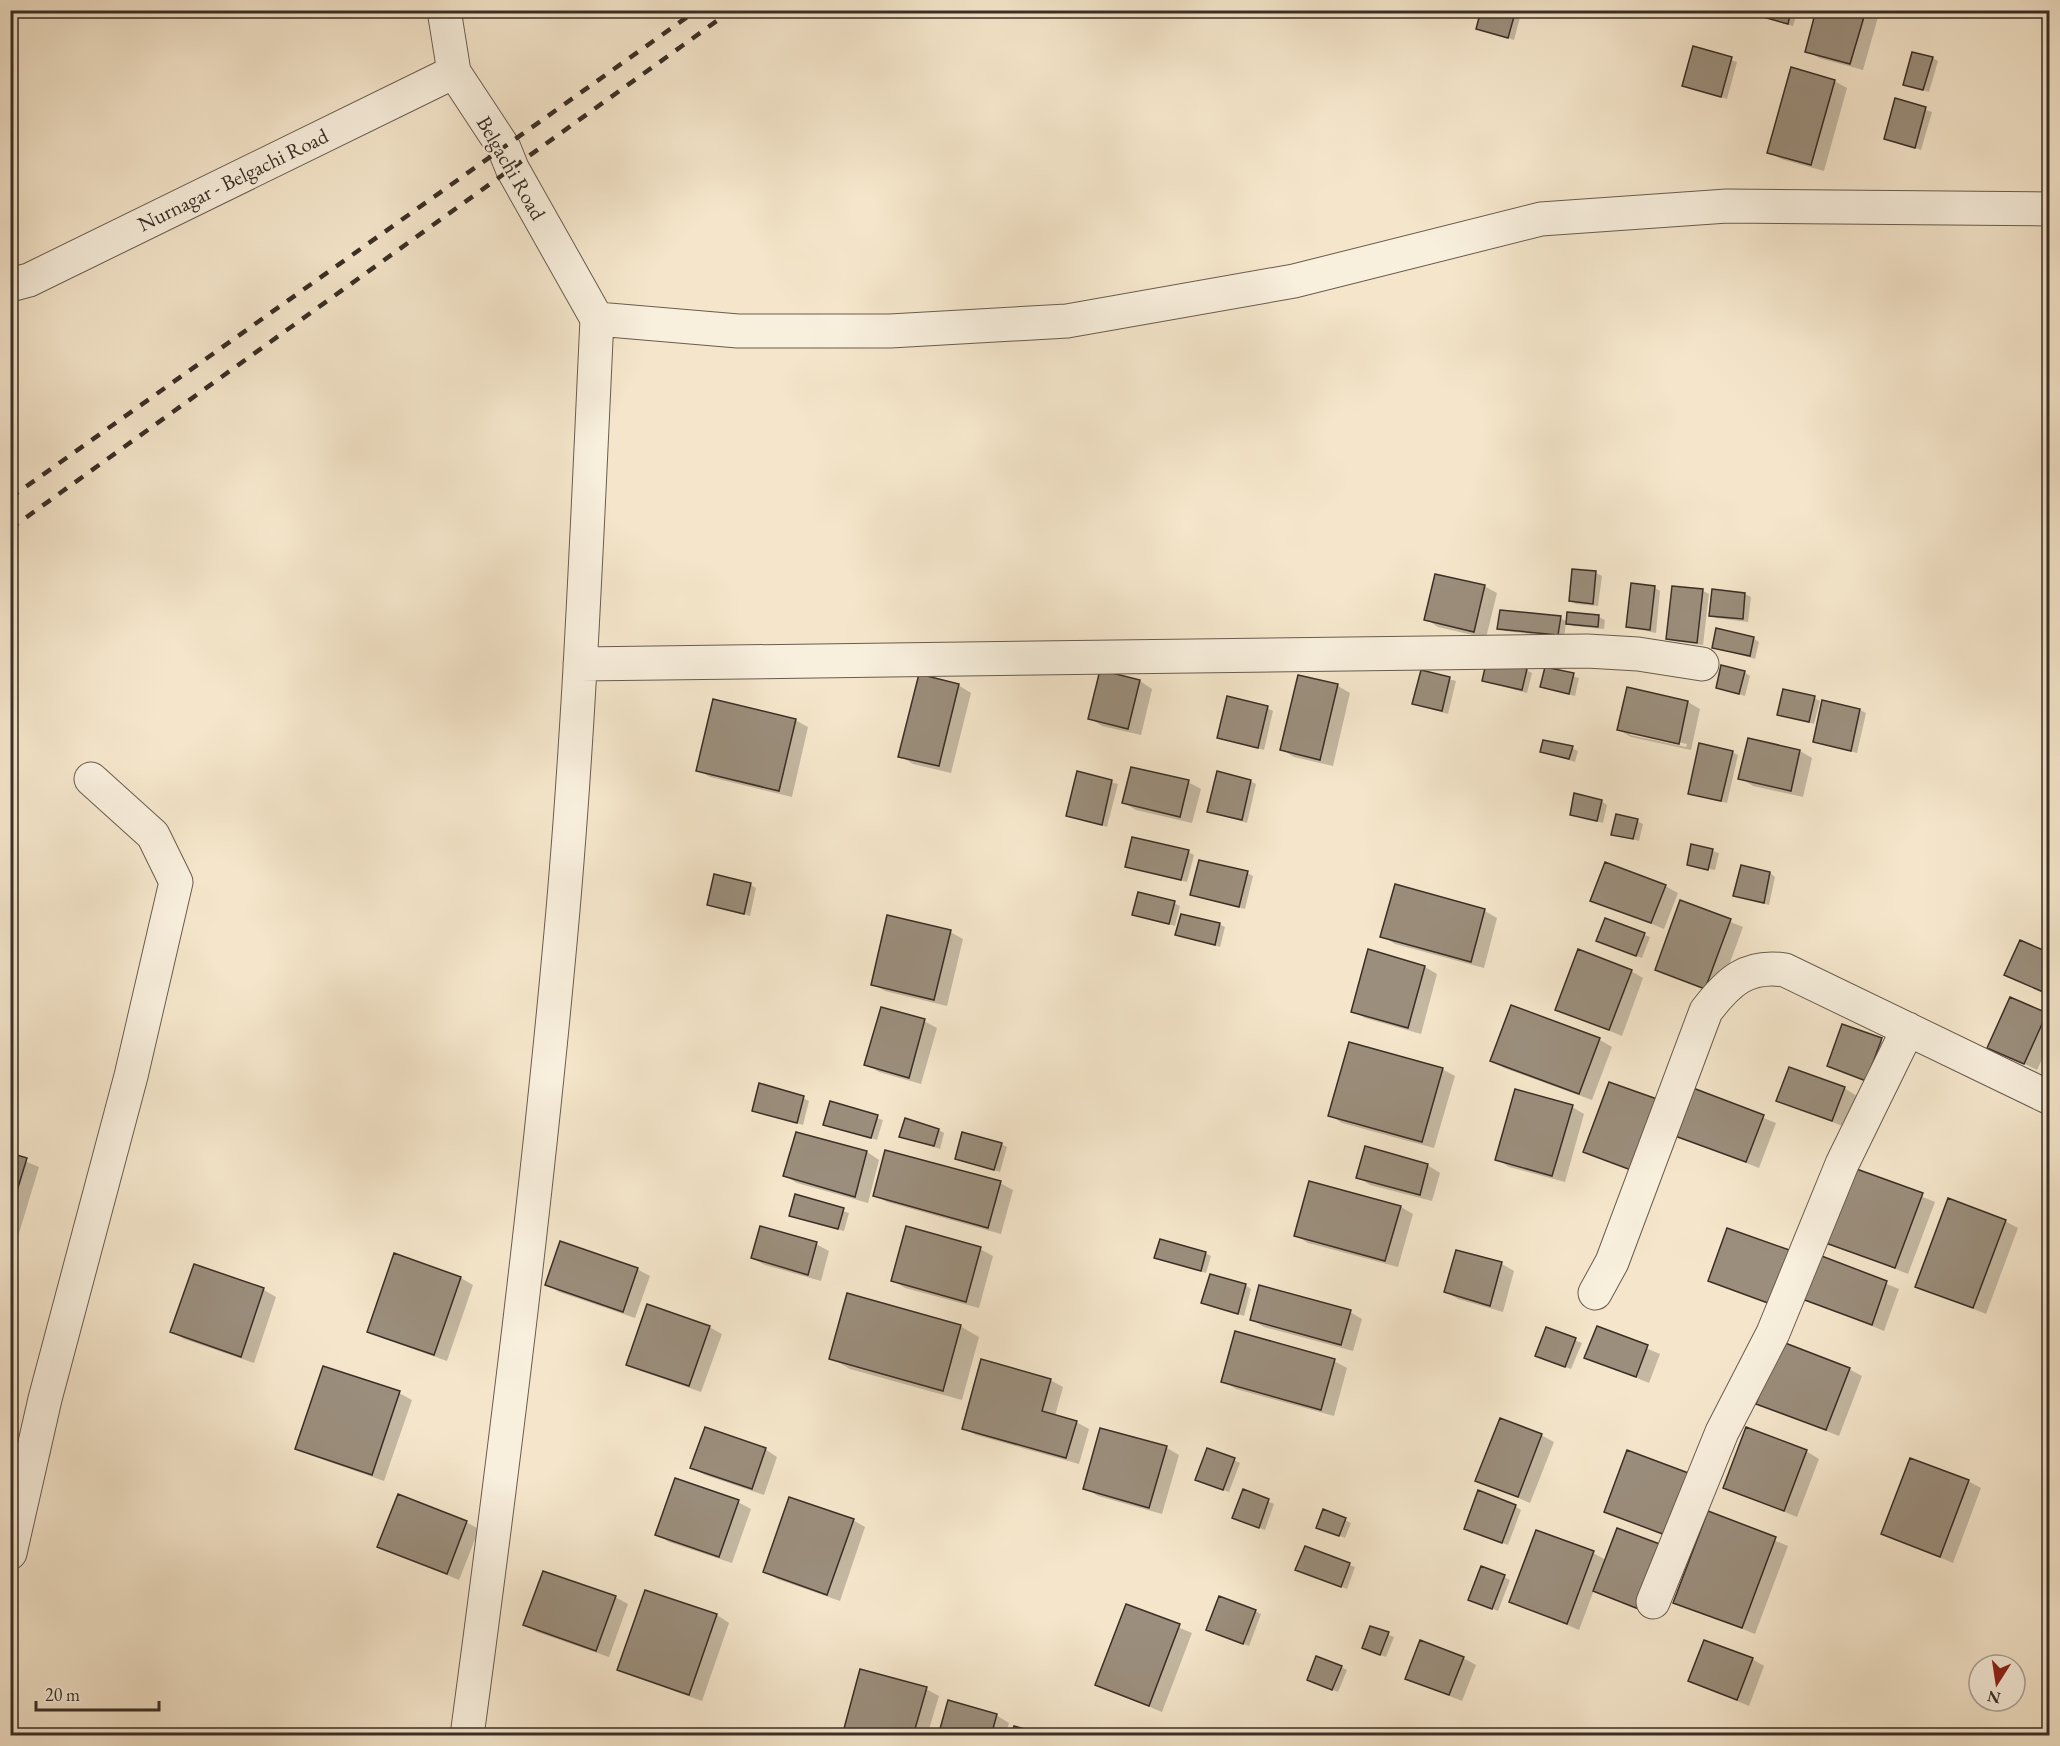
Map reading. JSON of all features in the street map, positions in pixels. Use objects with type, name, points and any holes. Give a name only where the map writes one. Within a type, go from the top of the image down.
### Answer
[{"type":"street","name":"Belgachi Road","points":[[444,10],[454,72],[504,148],[512,168],[597,319]]},
{"type":"street","name":"Nurnagar - Belgachi Road","points":[[10,285],[29,280],[454,72]]},
{"type":"street","points":[[467,1736],[505,1454],[558,964],[580,664],[597,319],[738,331],[890,331],[1067,321],[1294,281],[1541,219],[1727,206],[2049,208]]},
{"type":"street","points":[[580,664],[1587,651],[1638,654],[1702,664]]},
{"type":"street","points":[[10,1553],[45,1399],[131,1076],[176,882],[153,835],[92,778]]},
{"type":"street","points":[[1595,1293],[1612,1262],[1706,1011],[1730,984],[1752,970],[1769,968],[1785,970],[1908,1029],[1974,1064],[2049,1098]]},
{"type":"street","points":[[1653,1602],[1722,1432],[1773,1333],[1842,1164],[1908,1029]]},
{"type":"building","points":[[1481,10],[1515,13],[1508,38],[1476,29]]},
{"type":"building","points":[[1749,10],[1791,10],[1788,24],[1749,13]]},
{"type":"building","points":[[1816,10],[1866,10],[1850,64],[1805,52]]},
{"type":"building","points":[[1693,46],[1732,57],[1721,97],[1682,86]]},
{"type":"building","points":[[1912,52],[1933,57],[1923,90],[1903,85]]},
{"type":"building","points":[[1791,67],[1835,80],[1811,165],[1767,153]]},
{"type":"building","points":[[1895,98],[1926,107],[1915,148],[1884,139]]},
{"type":"building","points":[[1572,569],[1596,571],[1593,604],[1569,601]]},
{"type":"building","points":[[1435,574],[1485,585],[1474,632],[1424,620]]},
{"type":"building","points":[[1631,583],[1655,586],[1650,630],[1626,627]]},
{"type":"building","points":[[1672,586],[1703,589],[1697,643],[1666,639]]},
{"type":"building","points":[[1712,589],[1745,593],[1743,619],[1709,616]]},
{"type":"building","points":[[1500,610],[1561,616],[1558,635],[1497,629]]},
{"type":"building","points":[[1567,612],[1599,615],[1598,627],[1566,624]]},
{"type":"building","points":[[1716,628],[1754,637],[1750,656],[1712,648]]},
{"type":"building","points":[[1487,659],[1527,669],[1522,690],[1482,681]]},
{"type":"building","points":[[1721,665],[1745,671],[1739,694],[1716,688]]},
{"type":"building","points":[[1545,667],[1574,673],[1569,694],[1540,687]]},
{"type":"building","points":[[1100,670],[1140,680],[1128,729],[1088,719]]},
{"type":"building","points":[[1421,670],[1450,677],[1442,711],[1412,704]]},
{"type":"building","points":[[919,674],[959,684],[939,766],[898,757]]},
{"type":"building","points":[[1298,675],[1338,684],[1320,760],[1280,750]]},
{"type":"building","points":[[1627,687],[1688,701],[1679,744],[1617,730]]},
{"type":"building","points":[[1783,689],[1815,696],[1809,722],[1777,715]]},
{"type":"building","points":[[1227,696],[1268,706],[1258,748],[1217,738]]},
{"type":"building","points":[[713,699],[796,719],[779,791],[696,771]]},
{"type":"building","points":[[1822,700],[1860,709],[1851,751],[1813,742]]},
{"type":"building","points":[[1748,738],[1800,750],[1791,791],[1738,779]]},
{"type":"building","points":[[1543,740],[1573,746],[1569,759],[1540,752]]},
{"type":"building","points":[[1699,743],[1733,751],[1721,801],[1688,794]]},
{"type":"building","points":[[1131,767],[1189,780],[1180,817],[1122,803]]},
{"type":"building","points":[[1077,771],[1112,780],[1102,825],[1066,816]]},
{"type":"building","points":[[1217,771],[1251,780],[1242,820],[1207,812]]},
{"type":"building","points":[[1574,793],[1602,800],[1597,821],[1570,815]]},
{"type":"building","points":[[1616,814],[1638,819],[1633,839],[1611,835]]},
{"type":"building","points":[[1132,837],[1189,850],[1181,880],[1125,867]]},
{"type":"building","points":[[1691,844],[1713,849],[1708,870],[1687,865]]},
{"type":"building","points":[[1199,860],[1248,871],[1239,907],[1190,895]]},
{"type":"building","points":[[1605,862],[1666,885],[1651,923],[1590,901]]},
{"type":"building","points":[[1741,865],[1770,872],[1764,903],[1733,896]]},
{"type":"building","points":[[714,874],[751,883],[744,914],[707,905]]},
{"type":"building","points":[[1395,884],[1485,909],[1471,962],[1380,937]]},
{"type":"building","points":[[1138,892],[1175,901],[1169,924],[1132,915]]},
{"type":"building","points":[[1680,900],[1731,919],[1705,989],[1655,970]]},
{"type":"building","points":[[1181,914],[1220,923],[1215,945],[1175,935]]},
{"type":"building","points":[[887,915],[951,930],[934,1000],[871,985]]},
{"type":"building","points":[[1605,918],[1645,933],[1636,956],[1596,941]]},
{"type":"building","points":[[2020,940],[2050,953],[2050,995],[2004,975]]},
{"type":"building","points":[[1368,949],[1425,966],[1408,1028],[1351,1012]]},
{"type":"building","points":[[1578,949],[1632,970],[1609,1030],[1555,1010]]},
{"type":"building","points":[[2010,997],[2047,1013],[2024,1064],[1987,1048]]},
{"type":"building","points":[[1511,1005],[1600,1038],[1579,1094],[1490,1061]]},
{"type":"building","points":[[881,1007],[925,1019],[909,1078],[864,1065]]},
{"type":"building","points":[[1842,1024],[1882,1038],[1866,1081],[1827,1066]]},
{"type":"building","points":[[1349,1042],[1443,1068],[1422,1142],[1328,1116]]},
{"type":"building","points":[[1789,1067],[1845,1087],[1832,1121],[1776,1101]]},
{"type":"building","points":[[1609,1082],[1657,1099],[1631,1170],[1583,1152]]},
{"type":"building","points":[[759,1083],[804,1096],[797,1123],[752,1111]]},
{"type":"building","points":[[1693,1088],[1764,1115],[1746,1162],[1675,1136]]},
{"type":"building","points":[[1515,1089],[1573,1105],[1552,1176],[1495,1160]]},
{"type":"building","points":[[830,1101],[878,1115],[871,1138],[823,1125]]},
{"type":"building","points":[[905,1118],[939,1129],[934,1146],[899,1137]]},
{"type":"building","points":[[796,1132],[867,1151],[855,1197],[783,1176]]},
{"type":"building","points":[[962,1132],[1002,1143],[994,1170],[955,1159]]},
{"type":"building","points":[[1365,1146],[1428,1164],[1420,1195],[1356,1178]]},
{"type":"building","points":[[885,1150],[1001,1181],[988,1228],[873,1196]]},
{"type":"building","points":[[10,1153],[27,1158],[10,1214]]},
{"type":"building","points":[[1851,1167],[1923,1193],[1895,1268],[1823,1242]]},
{"type":"building","points":[[1309,1181],[1401,1206],[1385,1261],[1294,1236]]},
{"type":"building","points":[[795,1194],[844,1208],[838,1229],[789,1216]]},
{"type":"building","points":[[1948,1198],[2006,1220],[1973,1308],[1915,1287]]},
{"type":"building","points":[[760,1226],[817,1242],[808,1275],[751,1258]]},
{"type":"building","points":[[906,1226],[981,1247],[966,1302],[891,1281]]},
{"type":"building","points":[[1727,1228],[1795,1252],[1776,1306],[1708,1281]]},
{"type":"building","points":[[1160,1239],[1206,1252],[1201,1271],[1154,1258]]},
{"type":"building","points":[[560,1241],[638,1268],[623,1312],[545,1285]]},
{"type":"building","points":[[1456,1250],[1502,1262],[1490,1306],[1444,1292]]},
{"type":"building","points":[[394,1253],[461,1277],[434,1355],[367,1332]]},
{"type":"building","points":[[1819,1255],[1887,1281],[1872,1325],[1802,1299]]},
{"type":"building","points":[[194,1264],[264,1288],[241,1357],[170,1332]]},
{"type":"building","points":[[1210,1274],[1246,1284],[1238,1314],[1201,1303]]},
{"type":"building","points":[[1259,1285],[1351,1310],[1341,1345],[1250,1320]]},
{"type":"building","points":[[847,1293],[961,1325],[943,1391],[829,1359]]},
{"type":"building","points":[[647,1304],[710,1326],[689,1386],[626,1365]]},
{"type":"building","points":[[1597,1326],[1648,1345],[1636,1377],[1584,1358]]},
{"type":"building","points":[[1546,1327],[1576,1338],[1565,1367],[1535,1356]]},
{"type":"building","points":[[1235,1331],[1335,1359],[1321,1410],[1221,1382]]},
{"type":"building","points":[[1780,1341],[1850,1368],[1826,1430],[1756,1404]]},
{"type":"building","points":[[981,1359],[1051,1379],[1042,1411],[1077,1421],[1066,1458],[962,1429]]},
{"type":"building","points":[[323,1366],[400,1391],[372,1475],[295,1449]]},
{"type":"building","points":[[1500,1418],[1542,1434],[1518,1497],[1475,1481]]},
{"type":"building","points":[[705,1427],[766,1448],[752,1489],[690,1468]]},
{"type":"building","points":[[1746,1427],[1807,1450],[1784,1511],[1723,1488]]},
{"type":"building","points":[[1100,1428],[1167,1446],[1149,1508],[1083,1489]]},
{"type":"building","points":[[1207,1448],[1235,1458],[1223,1490],[1195,1480]]},
{"type":"building","points":[[1627,1450],[1691,1474],[1668,1536],[1604,1512]]},
{"type":"building","points":[[1910,1458],[1969,1480],[1940,1557],[1881,1534]]},
{"type":"building","points":[[675,1478],[739,1500],[719,1557],[655,1535]]},
{"type":"building","points":[[1243,1489],[1269,1499],[1259,1528],[1232,1518]]},
{"type":"building","points":[[1478,1490],[1516,1505],[1502,1543],[1464,1529]]},
{"type":"building","points":[[398,1494],[467,1521],[447,1574],[377,1547]]},
{"type":"building","points":[[789,1497],[854,1519],[827,1595],[763,1572]]},
{"type":"building","points":[[1323,1509],[1346,1518],[1339,1536],[1316,1528]]},
{"type":"building","points":[[1708,1511],[1776,1537],[1742,1628],[1673,1603]]},
{"type":"building","points":[[1617,1528],[1665,1546],[1641,1610],[1593,1591]]},
{"type":"building","points":[[1536,1530],[1594,1551],[1567,1624],[1509,1602]]},
{"type":"building","points":[[1305,1546],[1350,1563],[1341,1587],[1295,1570]]},
{"type":"building","points":[[1481,1566],[1505,1575],[1492,1609],[1468,1600]]},
{"type":"building","points":[[543,1571],[616,1596],[596,1651],[523,1625]]},
{"type":"building","points":[[645,1590],[717,1614],[689,1695],[617,1670]]},
{"type":"building","points":[[1219,1596],[1256,1610],[1243,1644],[1206,1630]]},
{"type":"building","points":[[1126,1604],[1180,1624],[1149,1706],[1095,1685]]},
{"type":"building","points":[[1370,1626],[1389,1632],[1380,1655],[1362,1648]]},
{"type":"building","points":[[1420,1640],[1464,1657],[1449,1695],[1405,1679]]},
{"type":"building","points":[[1704,1640],[1753,1658],[1737,1700],[1688,1681]]},
{"type":"building","points":[[1316,1656],[1342,1666],[1332,1690],[1307,1680]]},
{"type":"building","points":[[860,1669],[927,1687],[913,1736],[842,1736]]},
{"type":"building","points":[[948,1700],[997,1714],[991,1736],[938,1736]]},
{"type":"building","points":[[1014,1726],[1049,1736],[1011,1736]]},
{"type":"railway","points":[[10,498],[697,10]]},
{"type":"railway","points":[[10,529],[732,10]]}]
